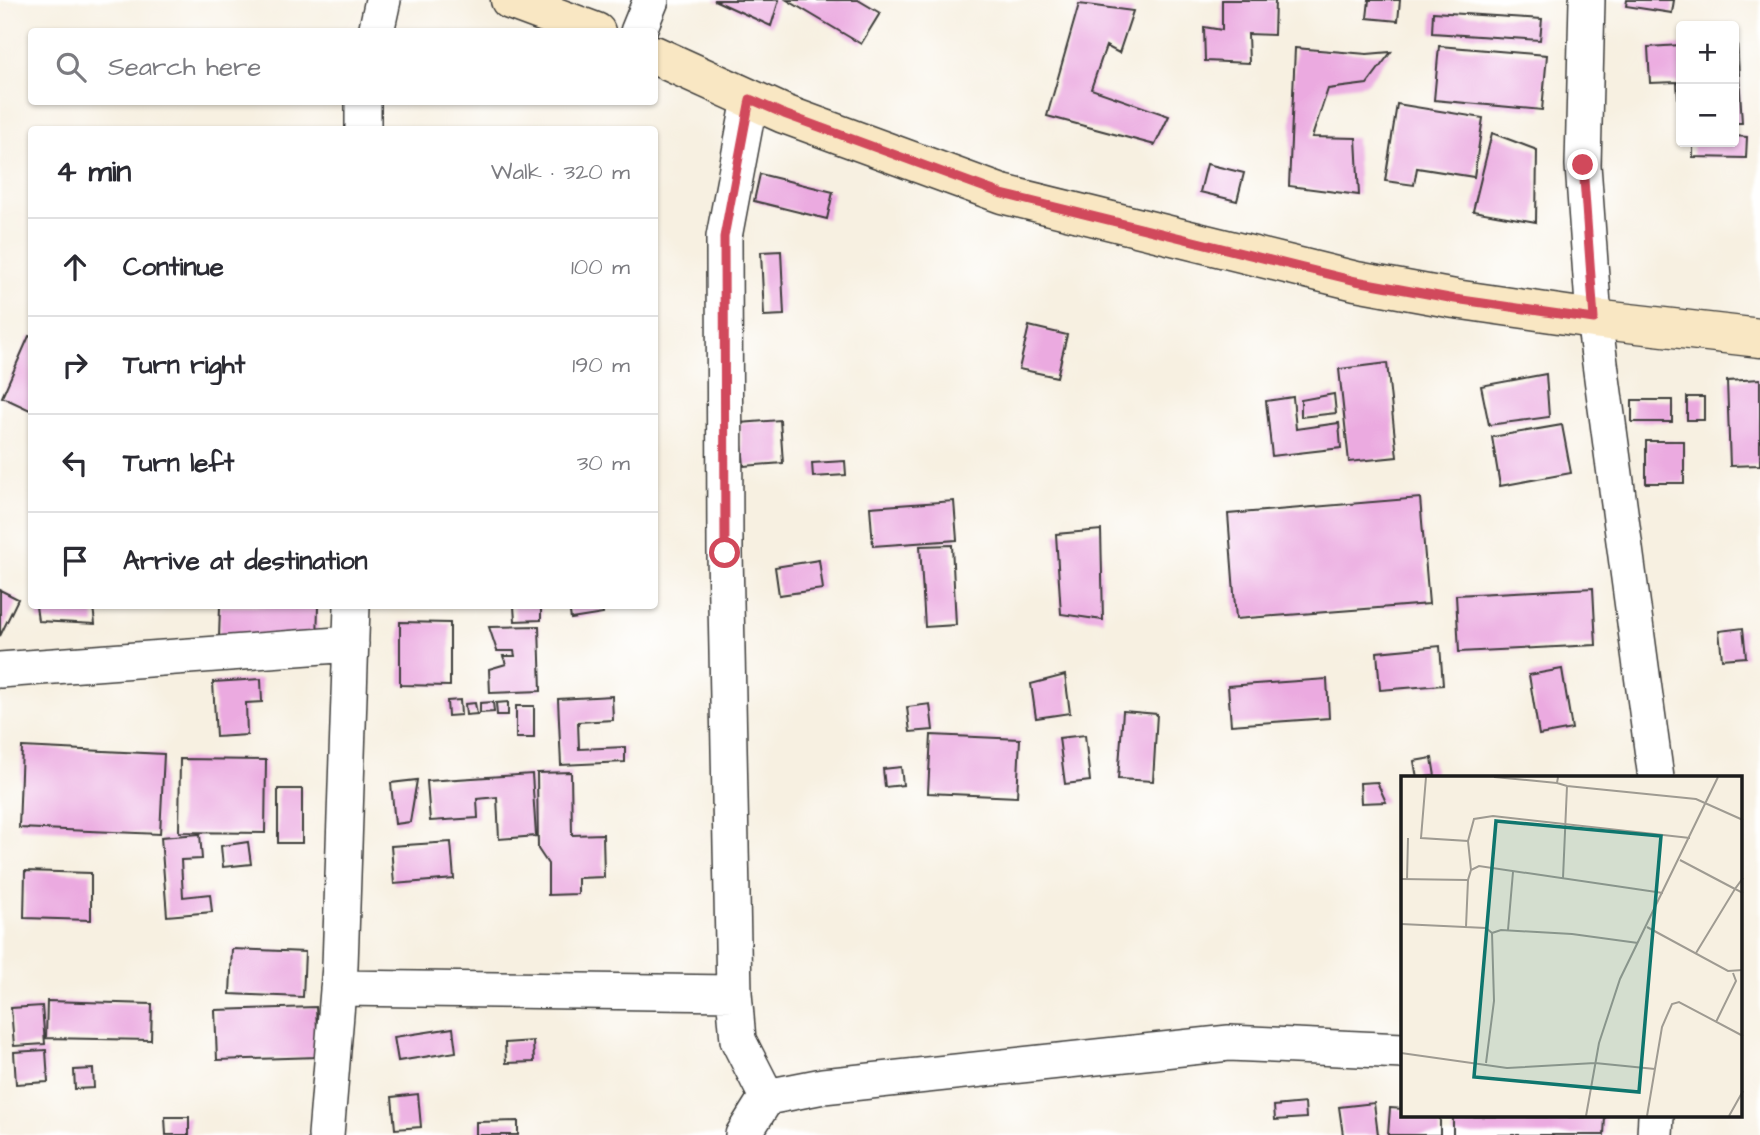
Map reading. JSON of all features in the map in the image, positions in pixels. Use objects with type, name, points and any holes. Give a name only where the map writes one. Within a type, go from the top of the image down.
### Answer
[{"type":"main road","points":[[510,0],[585,28]]},
{"type":"main road","points":[[658,57],[784,114],[1002,194],[1356,281],[1455,299],[1594,319],[1760,338]]},
{"type":"street","points":[[377,28],[383,0]]},
{"type":"street","points":[[640,28],[651,0]]},
{"type":"street","points":[[1587,0],[1583,165],[1594,319],[1657,776]]},
{"type":"street","points":[[750,99],[724,237],[725,566],[734,993],[738,1040],[767,1097]]},
{"type":"street","points":[[363,105],[363,126]]},
{"type":"street","points":[[326,1135],[338,988],[352,609]]},
{"type":"street","points":[[0,670],[351,644]]},
{"type":"street","points":[[338,988],[734,993]]},
{"type":"street","points":[[743,1135],[767,1097],[823,1086],[1229,1043],[1401,1051]]},
{"type":"building","points":[[714,0],[779,0],[771,26]]},
{"type":"building","points":[[787,0],[858,0],[880,13],[861,44]]},
{"type":"building","points":[[1222,0],[1275,0],[1274,35],[1248,34],[1249,63],[1205,61],[1204,27],[1222,30]]},
{"type":"building","points":[[1369,0],[1400,0],[1398,21],[1367,18]]},
{"type":"building","points":[[1627,0],[1674,0],[1672,13],[1626,6]]},
{"type":"building","points":[[1079,4],[1133,11],[1119,53],[1106,46],[1091,89],[1169,116],[1155,145],[1047,116]]},
{"type":"building","points":[[1433,12],[1542,19],[1540,40],[1432,33]]},
{"type":"building","points":[[1676,45],[1676,82],[1650,83],[1648,47]]},
{"type":"building","points":[[1439,46],[1547,55],[1542,110],[1434,100]]},
{"type":"building","points":[[1295,48],[1367,54],[1391,52],[1367,84],[1328,89],[1312,137],[1356,138],[1359,195],[1289,186]]},
{"type":"building","points":[[1739,74],[1742,123],[1739,123]]},
{"type":"building","points":[[1397,104],[1483,118],[1474,177],[1417,168],[1414,185],[1385,181]]},
{"type":"building","points":[[1492,133],[1537,150],[1536,222],[1473,211]]},
{"type":"building","points":[[1739,136],[1747,137],[1746,158],[1693,157],[1693,147],[1739,147]]},
{"type":"building","points":[[1207,164],[1244,173],[1237,201],[1200,192]]},
{"type":"building","points":[[760,174],[833,192],[827,219],[754,201]]},
{"type":"building","points":[[781,251],[784,315],[764,316],[761,252]]},
{"type":"building","points":[[1029,326],[1067,335],[1057,377],[1019,369]]},
{"type":"building","points":[[28,338],[28,409],[2,397]]},
{"type":"building","points":[[1387,363],[1397,457],[1349,462],[1339,369]]},
{"type":"building","points":[[1546,374],[1549,417],[1489,425],[1481,386]]},
{"type":"building","points":[[1760,379],[1760,465],[1730,466],[1727,381]]},
{"type":"building","points":[[1334,394],[1336,413],[1301,417],[1301,400]]},
{"type":"building","points":[[1293,397],[1296,429],[1339,423],[1341,448],[1272,456],[1266,401]]},
{"type":"building","points":[[1687,397],[1704,397],[1704,420],[1687,420]]},
{"type":"building","points":[[1632,400],[1672,400],[1672,422],[1632,422]]},
{"type":"building","points":[[780,420],[783,463],[744,466],[740,423]]},
{"type":"building","points":[[1562,425],[1571,473],[1500,486],[1492,437]]},
{"type":"building","points":[[1646,441],[1684,441],[1684,483],[1646,483]]},
{"type":"building","points":[[845,461],[846,475],[813,477],[812,463]]},
{"type":"building","points":[[1420,498],[1429,604],[1236,619],[1228,514]]},
{"type":"building","points":[[954,501],[957,540],[873,546],[870,507]]},
{"type":"building","points":[[1101,530],[1103,620],[1061,614],[1056,534]]},
{"type":"building","points":[[952,545],[956,625],[925,627],[920,546]]},
{"type":"building","points":[[819,560],[823,589],[779,595],[775,567]]},
{"type":"building","points":[[1593,588],[1596,645],[1459,652],[1456,595]]},
{"type":"building","points":[[0,590],[18,599],[0,636]]},
{"type":"building","points":[[36,609],[93,609],[95,624],[38,621]]},
{"type":"building","points":[[220,609],[318,609],[317,640],[219,638]]},
{"type":"building","points":[[514,609],[541,609],[541,620],[515,621]]},
{"type":"building","points":[[569,609],[602,609],[603,614],[571,619]]},
{"type":"building","points":[[400,622],[450,623],[450,686],[400,685]]},
{"type":"building","points":[[539,626],[541,691],[490,693],[489,669],[506,664],[503,656],[515,656],[514,651],[497,651],[489,627]]},
{"type":"building","points":[[1743,628],[1746,657],[1722,659],[1719,631]]},
{"type":"building","points":[[1440,646],[1443,685],[1380,690],[1377,652]]},
{"type":"building","points":[[1562,669],[1572,729],[1539,735],[1529,675]]},
{"type":"building","points":[[1065,675],[1070,713],[1036,718],[1031,684]]},
{"type":"building","points":[[261,679],[262,702],[246,703],[247,735],[216,737],[213,682]]},
{"type":"building","points":[[1327,679],[1329,718],[1231,725],[1228,686]]},
{"type":"building","points":[[612,696],[613,720],[578,722],[579,749],[625,747],[625,762],[561,765],[558,699]]},
{"type":"building","points":[[460,700],[461,715],[448,716],[447,701]]},
{"type":"building","points":[[493,702],[494,712],[480,713],[480,703]]},
{"type":"building","points":[[508,702],[508,715],[497,715],[496,703]]},
{"type":"building","points":[[475,703],[477,714],[466,715],[465,704]]},
{"type":"building","points":[[930,704],[933,730],[910,732],[907,707]]},
{"type":"building","points":[[516,706],[534,706],[534,738],[516,738]]},
{"type":"building","points":[[1123,711],[1157,714],[1153,781],[1118,779]]},
{"type":"building","points":[[931,735],[1020,739],[1017,797],[928,793]]},
{"type":"building","points":[[1085,735],[1090,781],[1065,784],[1059,738]]},
{"type":"building","points":[[22,747],[164,754],[160,834],[19,828]]},
{"type":"building","points":[[1432,758],[1435,776],[1417,776],[1414,761]]},
{"type":"building","points":[[180,759],[266,760],[265,833],[179,832]]},
{"type":"building","points":[[901,767],[903,785],[885,787],[883,769]]},
{"type":"building","points":[[571,772],[572,835],[603,834],[604,877],[578,878],[578,894],[548,895],[548,864],[538,849],[537,773]]},
{"type":"building","points":[[532,774],[536,836],[499,839],[497,797],[477,799],[478,818],[430,821],[427,781]]},
{"type":"building","points":[[417,780],[410,822],[395,824],[391,783]]},
{"type":"building","points":[[1377,782],[1386,802],[1361,803],[1360,783]]},
{"type":"building","points":[[278,789],[302,789],[302,843],[278,843]]},
{"type":"building","points":[[200,834],[202,859],[181,860],[183,897],[210,894],[212,912],[167,916],[161,837]]},
{"type":"building","points":[[248,842],[251,864],[223,867],[221,846]]},
{"type":"building","points":[[451,842],[454,879],[394,884],[391,846]]},
{"type":"building","points":[[25,871],[91,873],[91,920],[24,918]]},
{"type":"building","points":[[232,949],[305,952],[303,997],[230,994]]},
{"type":"building","points":[[47,1001],[152,1004],[151,1040],[46,1038]]},
{"type":"building","points":[[42,1006],[45,1044],[14,1046],[11,1008]]},
{"type":"building","points":[[316,1007],[318,1057],[217,1060],[215,1010]]},
{"type":"building","points":[[453,1028],[456,1052],[398,1061],[394,1037]]},
{"type":"building","points":[[533,1041],[534,1062],[506,1063],[505,1043]]},
{"type":"building","points":[[46,1050],[48,1082],[16,1084],[14,1052]]},
{"type":"building","points":[[93,1069],[94,1088],[75,1089],[74,1070]]},
{"type":"building","points":[[418,1094],[421,1127],[395,1129],[392,1097]]},
{"type":"building","points":[[1305,1103],[1306,1118],[1275,1120],[1274,1106]]},
{"type":"building","points":[[1374,1103],[1378,1135],[1343,1135],[1339,1107]]},
{"type":"building","points":[[1390,1108],[1401,1109],[1401,1118],[1440,1118],[1440,1135],[1388,1135]]},
{"type":"building","points":[[165,1117],[189,1117],[189,1135],[166,1135]]},
{"type":"building","points":[[1453,1118],[1605,1118],[1604,1135],[1453,1135]]},
{"type":"building","points":[[518,1121],[518,1135],[476,1135],[476,1122]]},
{"type":"route","points":[[725,553],[724,237],[750,99],[1002,194],[1356,281],[1455,299],[1594,319],[1583,165]]}]
